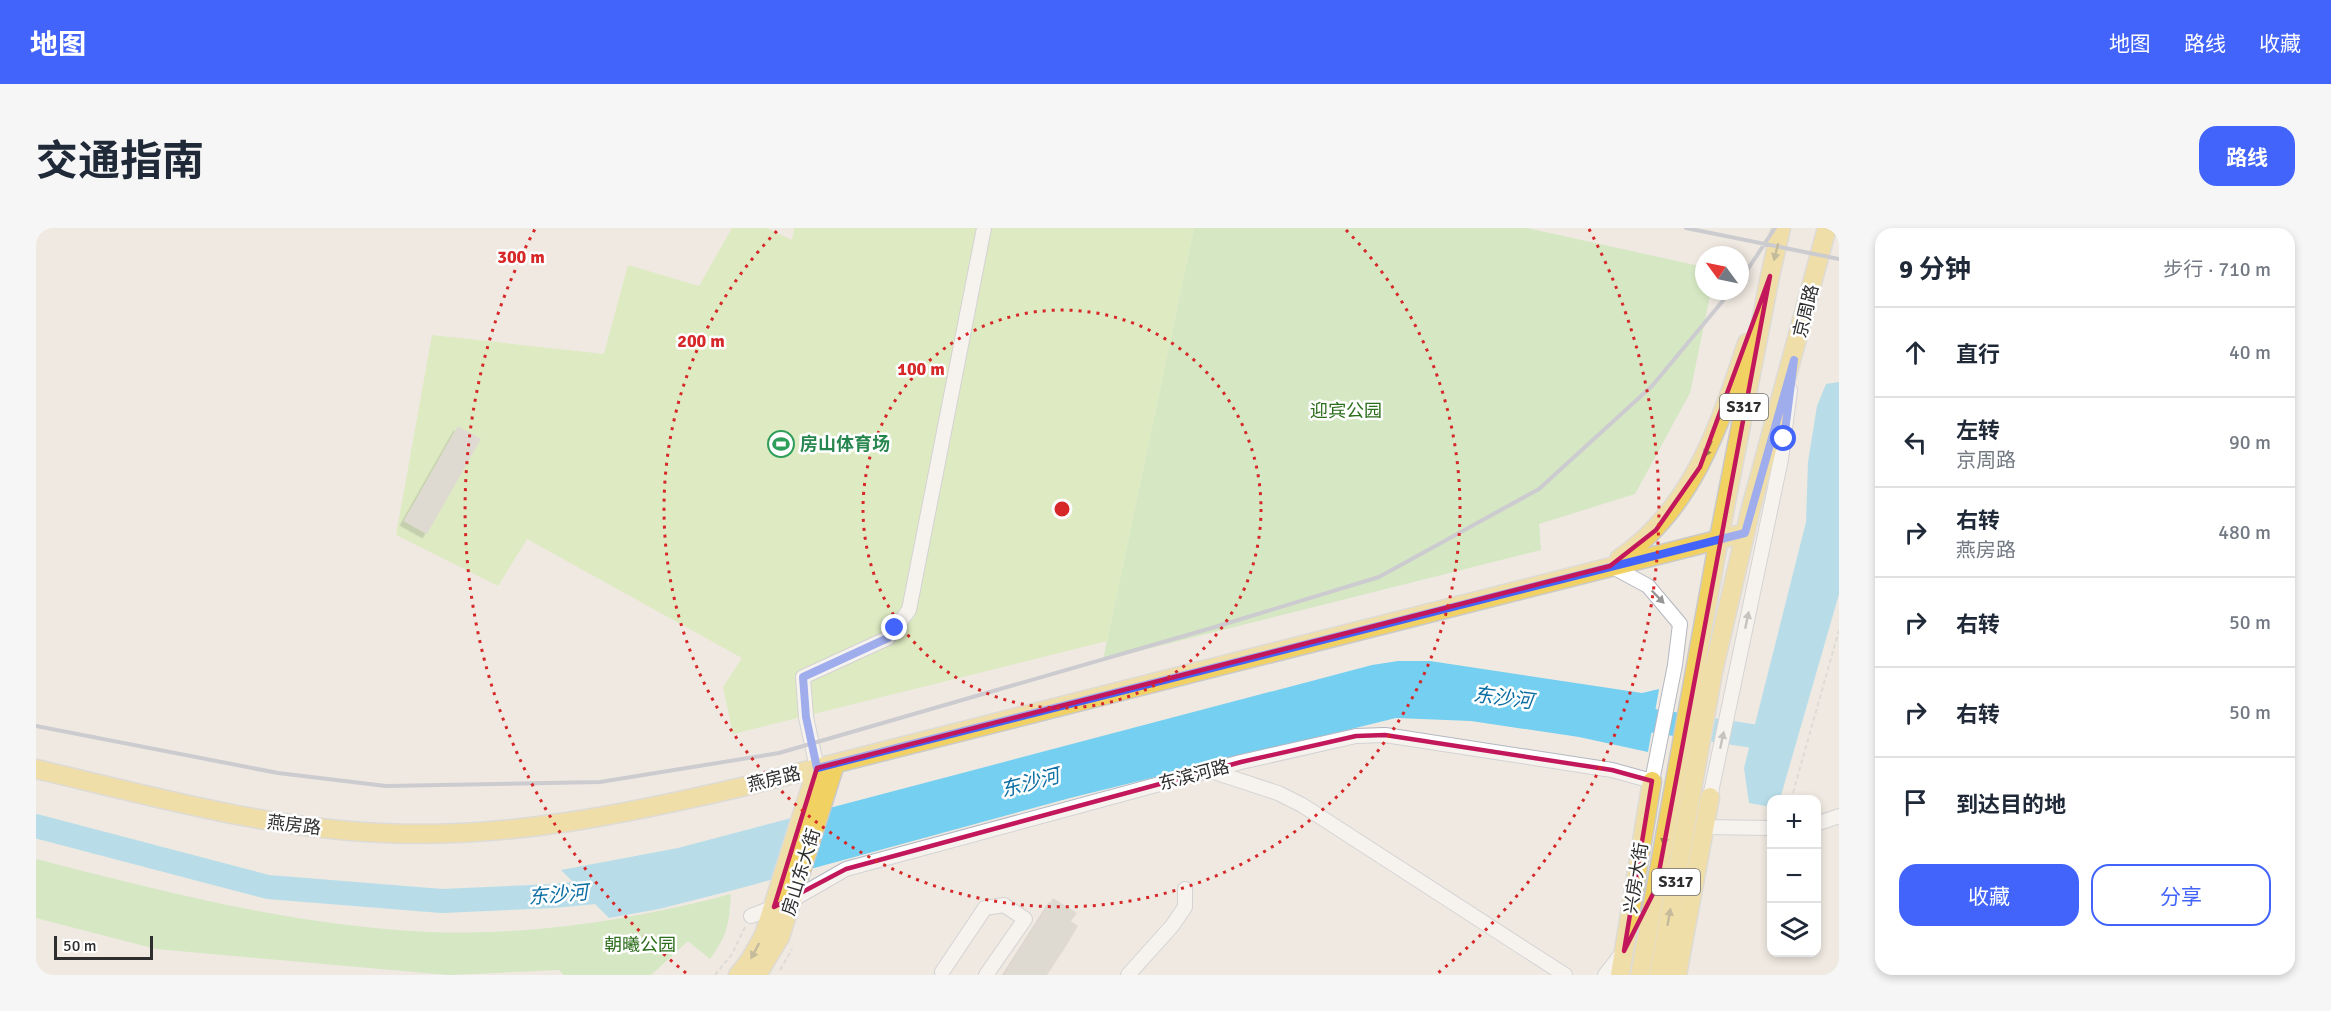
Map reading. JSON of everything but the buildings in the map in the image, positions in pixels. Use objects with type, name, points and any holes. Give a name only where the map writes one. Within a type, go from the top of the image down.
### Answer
[{"type":"main road","name":"S317","points":[[1702,665],[1719,538],[1770,276],[1782,228]]},
{"type":"main road","name":"京周路","points":[[1702,665],[1745,533],[1794,360],[1827,228]]},
{"type":"main road","points":[[1610,566],[1656,530],[1686,492],[1723,413],[1770,276]]},
{"type":"main road","name":"燕房路","points":[[36,769],[256,820],[384,834],[506,831],[582,822],[673,803],[826,766],[1745,533]]},
{"type":"main road","points":[[1702,665],[1685,793],[1705,827]]},
{"type":"main road","name":"房山东大街","points":[[738,975],[759,943],[774,907],[790,882],[826,766]]},
{"type":"main road","name":"兴房大街","points":[[1620,975],[1652,782]]},
{"type":"main road","name":"S317","points":[[1659,975],[1685,793]]},
{"type":"main road","name":"兴房大街","points":[[1640,975],[1656,888],[1685,793]]},
{"type":"main road","name":"S317","points":[[1677,975],[1710,797]]},
{"type":"main road","name":"房山东大街","points":[[757,975],[780,937],[792,900],[790,882]]},
{"type":"main road","points":[[1624,951],[1656,888]]},
{"type":"street","points":[[826,766],[806,717],[803,677],[888,638],[909,610],[984,228]]},
{"type":"street","points":[[1710,797],[1781,459],[1794,360]]},
{"type":"street","points":[[1610,566],[1648,586],[1680,624],[1702,665]]},
{"type":"street","points":[[1652,782],[1676,665],[1680,624]]},
{"type":"street","name":"东滨河路","points":[[751,916],[792,900],[846,869],[1210,771],[1356,736],[1385,735],[1612,770],[1652,782]]},
{"type":"street","points":[[1210,771],[1278,793],[1302,805],[1564,975]]},
{"type":"street","points":[[1821,822],[1839,816]]},
{"type":"street","points":[[1705,827],[1767,828]]},
{"type":"street","points":[[1128,975],[1172,926],[1185,907],[1185,889]]},
{"type":"street","points":[[942,972],[985,908],[1004,904],[1025,920],[986,975]]},
{"type":"street","points":[[1605,975],[1624,951]]},
{"type":"path","points":[[1792,795],[1839,630]]},
{"type":"path","points":[[715,975],[732,954],[751,916]]},
{"type":"highlighted area","points":[[1770,276],[1656,888],[1624,951],[1652,781],[1612,770],[1385,735],[1356,736],[1241,762],[846,869],[774,907],[817,768],[1610,566],[1656,530],[1700,467]]},
{"type":"green space","name":"房山体育场","points":[[732,228],[767,228],[792,240],[794,228],[1194,228],[1107,641],[733,734],[723,687],[742,658],[527,539],[498,586],[396,535],[432,335],[604,354],[628,265],[699,286]]},
{"type":"green space","name":"迎宾公园","points":[[1194,228],[1527,228],[1695,265],[1695,300],[1709,300],[1690,393],[1635,494],[1539,524],[1541,550],[1103,660]]},
{"type":"green space","name":"朝曦公园","points":[[36,859],[231,906],[329,923],[429,932],[467,933],[543,929],[619,919],[731,894],[726,928],[721,943],[710,959],[688,941],[651,975],[564,975],[559,970],[448,975],[156,949],[36,918]]},
{"type":"water","points":[[1839,382],[1839,594],[1781,795],[1767,795],[1767,806],[1749,803],[1744,768],[1806,522],[1808,462],[1817,406],[1826,384]]},
{"type":"water","points":[[1398,661],[1430,661],[1642,693],[1659,689],[1648,752],[1579,737],[1471,721],[1396,718],[1070,798],[659,909],[609,918],[561,870],[678,848],[1372,665]]},
{"type":"waterway","name":"东沙河","points":[[1622,716],[1772,739],[1775,728]]},
{"type":"waterway","name":"东沙河","points":[[36,826],[268,887],[442,901],[553,896],[616,890]]},
{"type":"railway","points":[[1686,228],[1839,259]]},
{"type":"railway","points":[[1749,267],[1775,228]]},
{"type":"railway","points":[[36,726],[278,773],[386,786],[600,782],[779,753],[1215,627],[1379,577],[1539,489],[1652,386],[1724,300]]},
{"type":"place","name":"房山体育场","points":[[781,444]]},
{"type":"route","points":[[895,628],[888,638],[803,677],[806,717],[817,768],[1745,533],[1794,360],[1784,439]]}]
